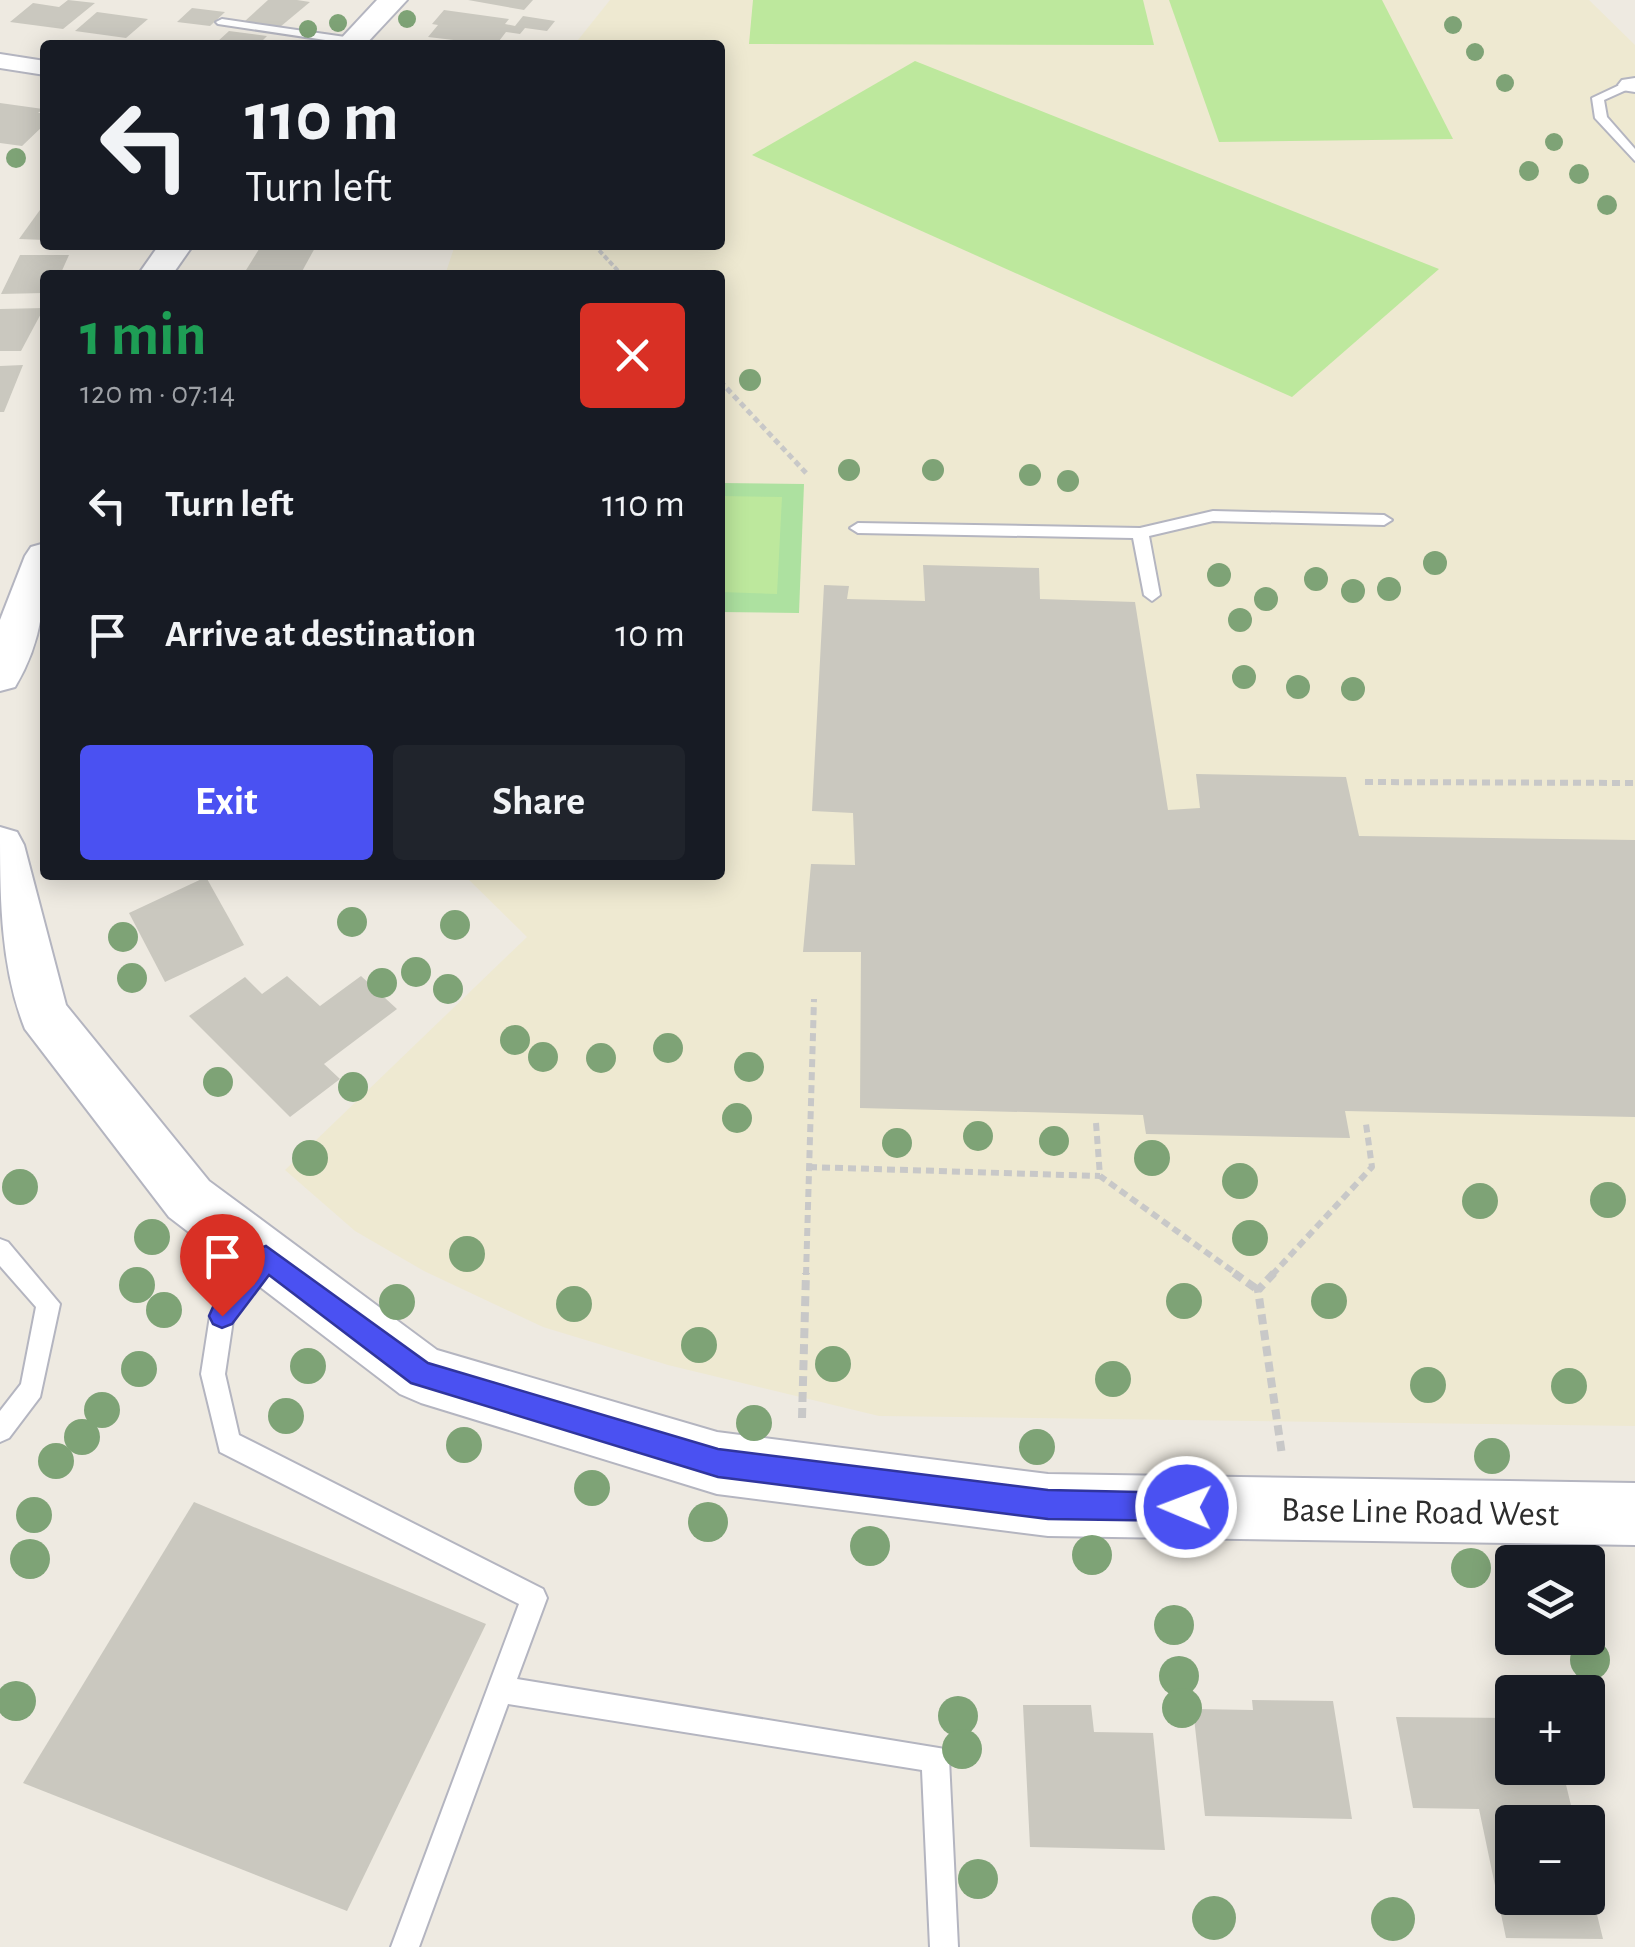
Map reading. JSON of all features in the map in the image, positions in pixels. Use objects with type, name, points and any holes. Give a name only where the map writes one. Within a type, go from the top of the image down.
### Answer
[{"type":"street","points":[[353,40],[393,0]]},
{"type":"street","points":[[0,62],[40,67]]},
{"type":"street","points":[[0,676],[40,569]]},
{"type":"street","name":"Base Line Road West","points":[[0,845],[43,1014],[189,1199],[421,1374],[718,1463],[1048,1504],[1633,1520]]},
{"type":"lane","points":[[222,22],[332,40]]},
{"type":"lane","points":[[1632,85],[1598,98],[1601,118],[1635,156]]},
{"type":"lane","points":[[858,528],[1140,532],[1213,516],[1384,520]]},
{"type":"lane","points":[[1140,532],[1152,594]]},
{"type":"lane","points":[[0,1249],[48,1304],[32,1389],[0,1430]]},
{"type":"lane","points":[[266,1258],[222,1316],[212,1374],[228,1444],[534,1598],[404,1947]]},
{"type":"lane","points":[[502,1690],[935,1758],[944,1947]]},
{"type":"path","points":[[599,250],[617,270]]},
{"type":"path","points":[[725,386],[806,474]]},
{"type":"path","points":[[1364,782],[1635,783]]},
{"type":"path","points":[[800,1474],[814,999]]},
{"type":"path","points":[[1096,1123],[1100,1176]]},
{"type":"path","points":[[1258,1290],[1372,1167],[1366,1124]]},
{"type":"path","points":[[809,1167],[1100,1176],[1258,1290],[1290,1508]]},
{"type":"shaded area","points":[[610,0],[1589,0],[1635,45],[1635,1426],[879,1416],[668,1365],[543,1327],[424,1271],[355,1231],[285,1170],[527,937],[469,880],[725,880],[725,270],[447,270],[453,250],[725,250],[725,40],[578,40]]},
{"type":"green space","points":[[753,0],[1143,0],[1154,45],[749,44]]},
{"type":"green space","points":[[1169,0],[1382,0],[1453,139],[1219,142]]},
{"type":"green space","points":[[915,61],[1439,269],[1292,397],[752,155]]},
{"type":"green space","points":[[725,483],[804,484],[799,613],[725,612]]},
{"type":"green space","points":[[725,496],[782,497],[777,594],[725,592]]},
{"type":"building","points":[[68,0],[95,3],[63,29],[10,22],[33,3],[59,7]]},
{"type":"building","points":[[268,0],[310,2],[280,27],[245,21]]},
{"type":"building","points":[[468,0],[533,0],[524,10]]},
{"type":"building","points":[[192,8],[225,12],[210,26],[177,22]]},
{"type":"building","points":[[444,10],[509,19],[505,24],[515,26],[523,16],[555,21],[547,31],[525,28],[520,34],[506,32],[500,40],[428,37],[438,25],[432,24]]},
{"type":"building","points":[[97,12],[148,19],[126,38],[75,31]]},
{"type":"building","points":[[229,31],[267,36],[263,40],[219,40]]},
{"type":"building","points":[[0,103],[40,109],[40,129],[22,146],[0,143]]},
{"type":"building","points":[[40,210],[40,240],[19,239]]},
{"type":"building","points":[[259,250],[314,250],[303,270],[246,270]]},
{"type":"building","points":[[20,255],[69,255],[62,270],[40,270],[40,293],[1,294]]},
{"type":"building","points":[[40,308],[21,351],[0,351],[0,309]]},
{"type":"building","points":[[23,365],[4,412],[0,412],[0,366]]},
{"type":"building","points":[[923,565],[1039,568],[1040,599],[1135,602],[1168,810],[1200,808],[1196,774],[1346,777],[1359,836],[1635,840],[1635,1117],[1345,1111],[1350,1138],[1146,1134],[1143,1115],[860,1108],[861,952],[803,952],[811,864],[855,865],[853,813],[812,811],[824,585],[849,586],[847,599],[925,601]]},
{"type":"building","points":[[200,880],[208,880],[244,945],[165,982],[129,913]]},
{"type":"building","points":[[287,976],[320,1006],[361,976],[397,1009],[324,1064],[340,1079],[290,1117],[189,1016],[245,977],[262,994]]},
{"type":"building","points":[[194,1502],[486,1624],[347,1911],[23,1783]]},
{"type":"building","points":[[1252,1700],[1333,1701],[1352,1819],[1205,1816],[1193,1709],[1253,1710]]},
{"type":"building","points":[[1023,1705],[1091,1705],[1094,1732],[1153,1733],[1165,1850],[1030,1847]]},
{"type":"building","points":[[1396,1717],[1495,1718],[1495,1785],[1566,1785],[1571,1805],[1495,1805],[1495,1885],[1479,1809],[1413,1808]]},
{"type":"building","points":[[1501,1915],[1597,1915],[1603,1939],[1506,1938]]},
{"type":"route","points":[[222,1316],[266,1258],[421,1374],[718,1463],[1048,1504],[1186,1507]]}]
